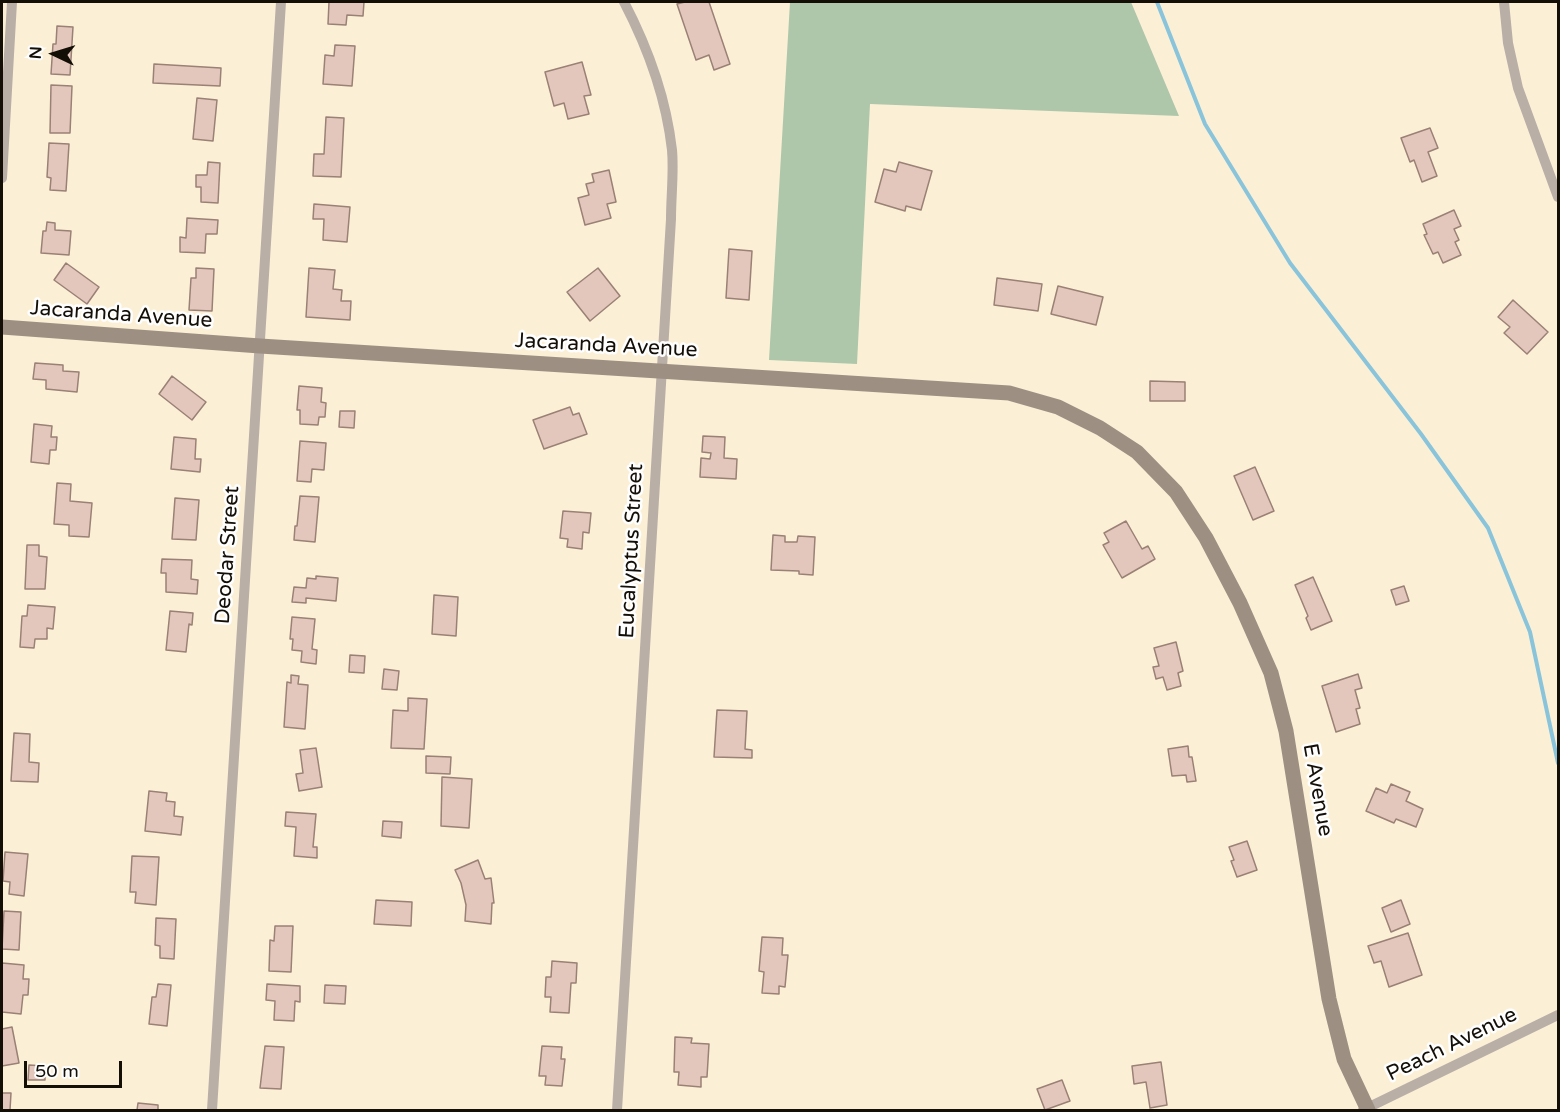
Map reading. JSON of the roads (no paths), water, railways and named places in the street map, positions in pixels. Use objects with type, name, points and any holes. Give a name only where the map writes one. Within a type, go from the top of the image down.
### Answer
[{"type":"street","points":[[2,178],[12,2]]},
{"type":"street","name":"Deodar Street","points":[[212,1110],[281,2]]},
{"type":"street","name":"Eucalyptus Street","points":[[617,1110],[671,219],[672,152],[657,79],[640,33],[624,2]]},
{"type":"street","points":[[1504,2],[1508,43],[1518,88],[1558,197]]},
{"type":"street","name":"Jacaranda Avenue","points":[[2,327],[260,346],[1009,393],[1058,407],[1100,428],[1137,452],[1176,492]]},
{"type":"street","name":"E Avenue","points":[[1176,492],[1206,538],[1240,603],[1271,673],[1286,732],[1329,999],[1344,1059],[1366,1110]]},
{"type":"street","name":"Peach Avenue","points":[[1366,1110],[1558,1014]]},
{"type":"waterway","points":[[1157,2],[1205,124],[1290,263],[1421,434],[1488,528],[1530,632],[1558,763]]}]
